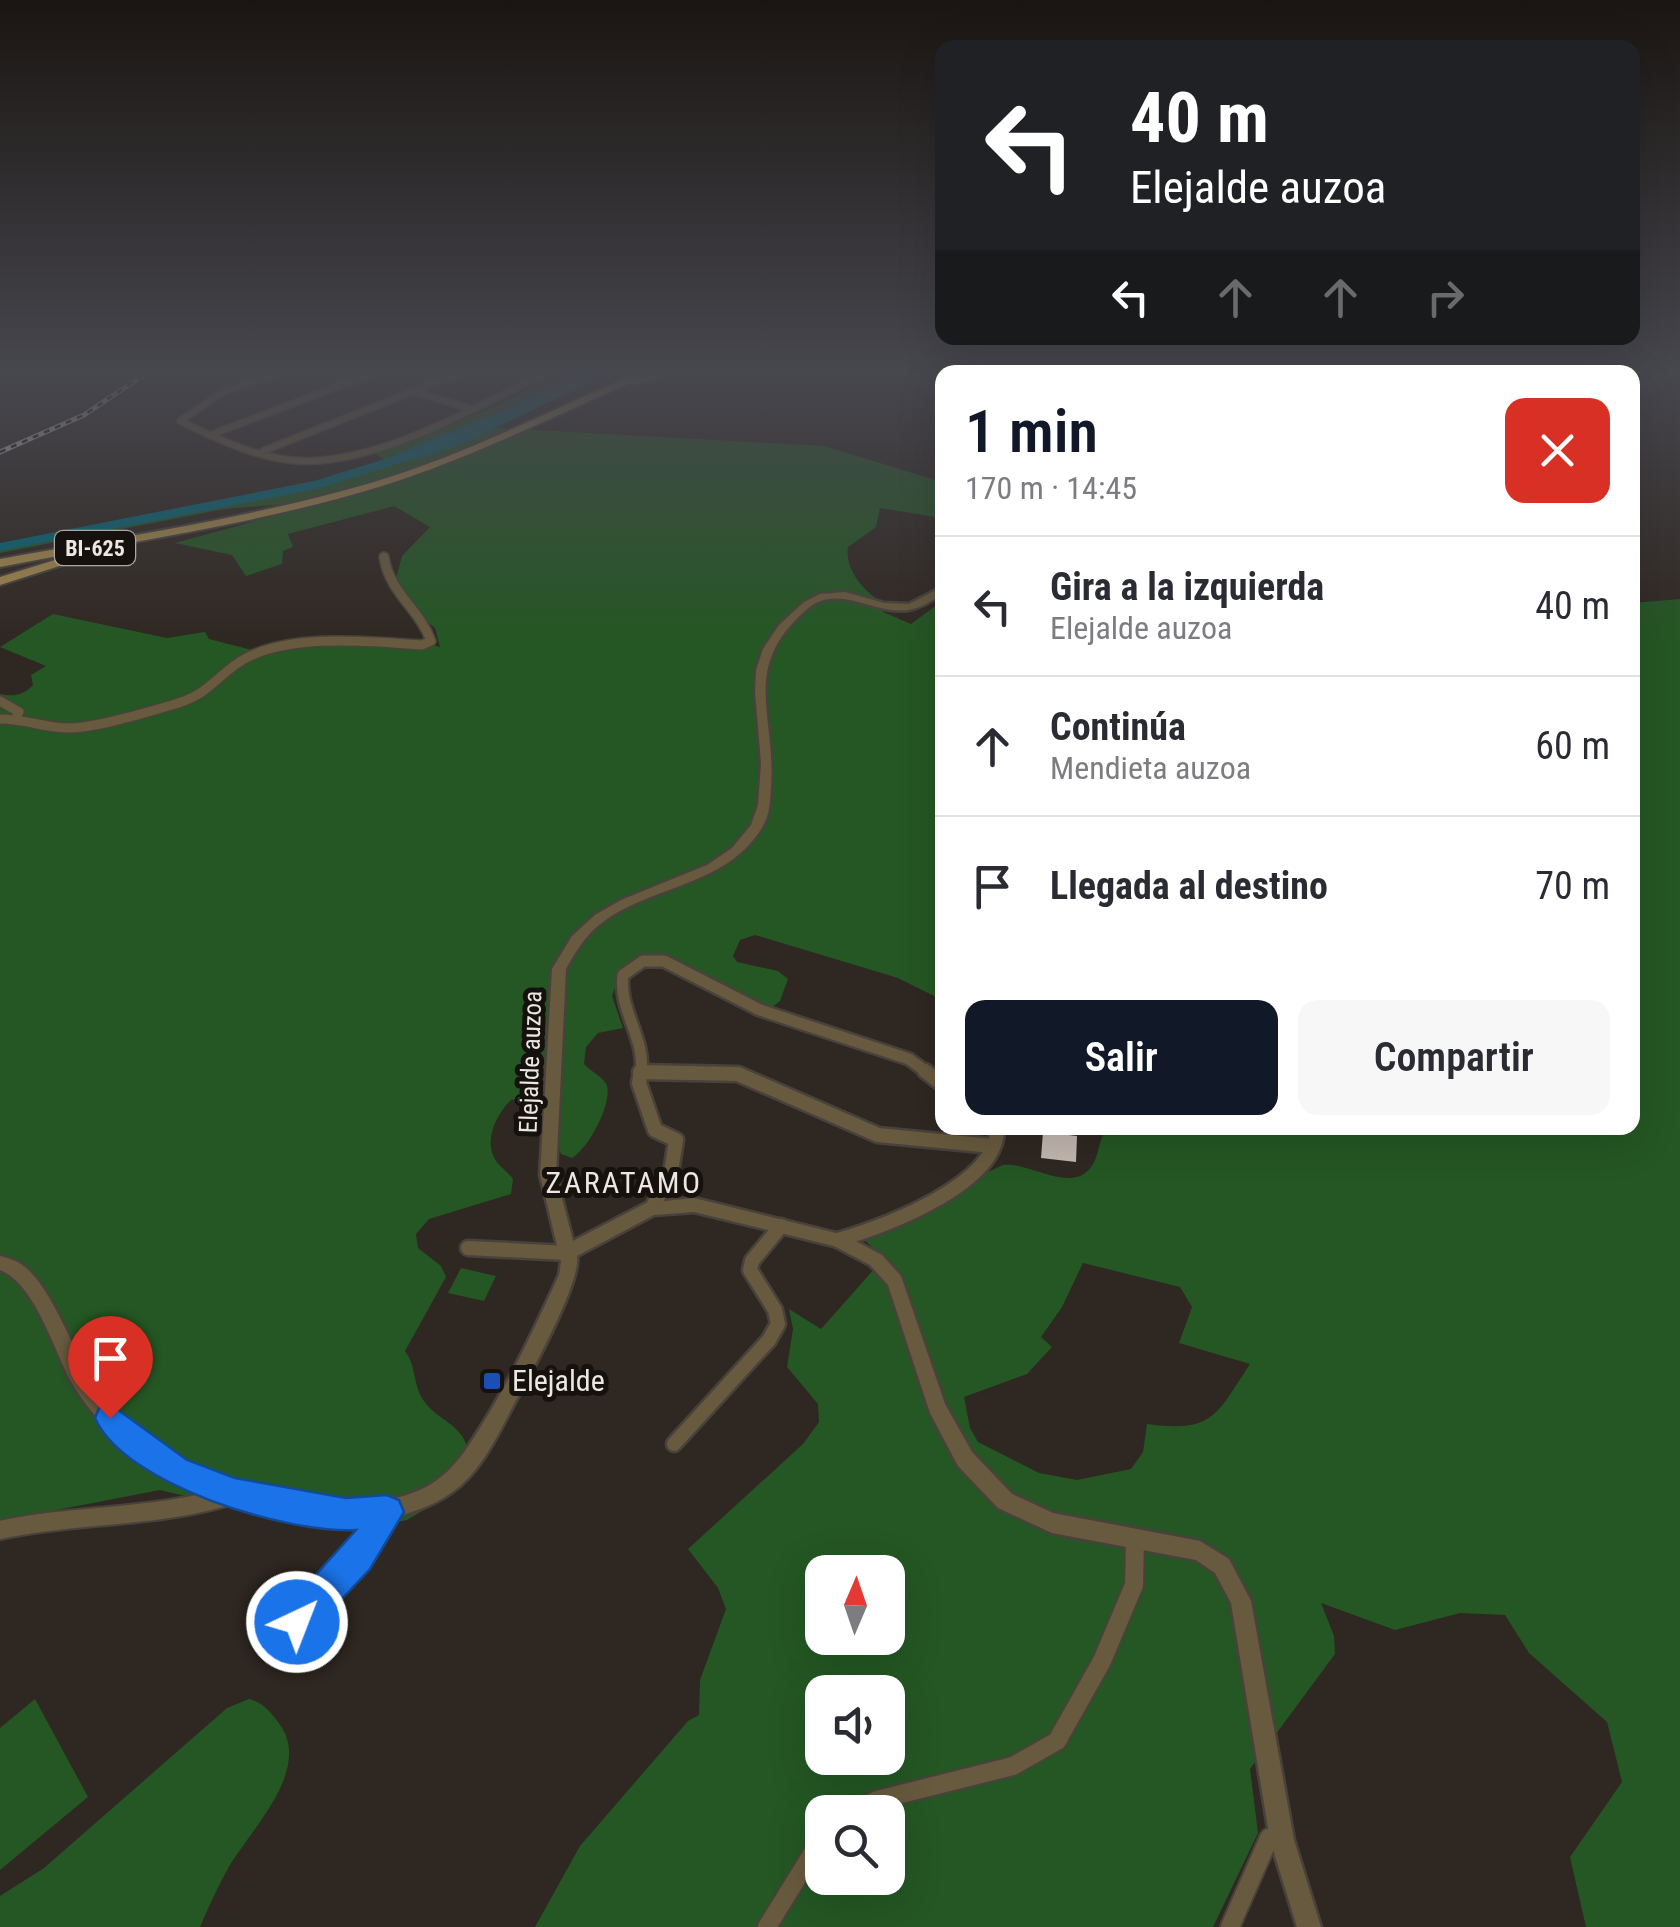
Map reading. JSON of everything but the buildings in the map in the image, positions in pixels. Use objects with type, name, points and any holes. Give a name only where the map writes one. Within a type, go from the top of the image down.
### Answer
[{"type":"main road","name":"BI-625","points":[[189,528],[376,480],[415,464]]},
{"type":"main road","name":"BI-625","points":[[0,566],[316,500],[430,464]]},
{"type":"main road","points":[[0,580],[189,528]]},
{"type":"street","points":[[0,719],[16,718],[67,728],[174,705],[213,688],[236,664],[273,648],[360,640],[422,645],[431,641],[428,628],[400,603],[385,574],[384,558]]},
{"type":"street","name":"Elejalde auzoa","points":[[387,1512],[448,1485],[476,1454],[568,1275],[568,1252],[548,1176],[559,969],[570,941],[594,919],[619,905],[716,863],[757,827],[769,753],[757,699],[759,680],[771,641],[784,624],[826,594],[852,595],[899,608],[916,606],[935,594]]},
{"type":"street","points":[[0,701],[19,712],[16,718]]},
{"type":"street","points":[[652,1208],[671,1172],[676,1140],[655,1130],[639,1083],[642,1058],[621,988],[623,974],[643,961],[664,962],[780,1016],[909,1060],[935,1079]]},
{"type":"street","points":[[640,1072],[738,1074],[878,1136],[992,1146]]},
{"type":"street","points":[[838,1240],[920,1211],[957,1189],[974,1176],[994,1135]]},
{"type":"street","points":[[468,1248],[568,1252],[652,1208],[694,1206],[838,1240],[876,1260],[895,1281],[937,1407],[965,1459],[1005,1501],[1052,1523],[1136,1542],[1200,1551],[1222,1566],[1241,1601],[1282,1840],[1309,1927]]},
{"type":"street","points":[[674,1444],[770,1340],[778,1324],[776,1310],[750,1270],[780,1226]]},
{"type":"street","points":[[0,1263],[26,1275],[84,1388],[128,1438],[176,1471],[235,1494],[346,1514],[387,1512]]},
{"type":"street","points":[[0,1530],[42,1521],[187,1510],[235,1494]]},
{"type":"street","points":[[297,1622],[358,1557],[387,1512]]},
{"type":"street","points":[[896,1795],[1013,1766],[1058,1741],[1102,1661],[1134,1585],[1136,1542]]},
{"type":"street","points":[[1230,1927],[1269,1838],[1282,1840]]},
{"type":"street","points":[[767,1927],[805,1866]]},
{"type":"green space","points":[[372,464],[883,464],[935,480],[935,517],[880,508],[876,527],[848,547],[848,556],[858,580],[885,604],[883,612],[911,624],[935,606],[935,996],[898,978],[755,935],[740,940],[733,956],[737,962],[778,971],[788,979],[780,1001],[768,1010],[654,956],[619,975],[612,996],[623,1028],[598,1033],[586,1047],[584,1064],[605,1083],[608,1094],[602,1115],[585,1146],[572,1158],[561,1154],[538,1095],[511,1100],[496,1120],[491,1145],[496,1161],[513,1179],[511,1194],[429,1219],[416,1234],[418,1248],[441,1266],[446,1277],[405,1351],[422,1398],[458,1431],[467,1446],[448,1488],[429,1507],[407,1520],[354,1531],[328,1530],[160,1490],[0,1521],[0,694],[26,691],[33,685],[31,675],[46,666],[0,647],[53,614],[167,638],[205,632],[209,639],[256,651],[417,641],[440,647],[435,628],[414,612],[395,582],[402,556],[430,527],[394,506],[288,534],[293,547],[283,551],[282,564],[246,576],[232,555],[175,543],[252,522],[297,503],[224,509],[0,553],[0,546],[330,478]]},
{"type":"green space","points":[[1680,599],[1680,1927],[1586,1927],[1570,1857],[1622,1782],[1607,1722],[1529,1653],[1505,1615],[1460,1613],[1395,1630],[1321,1603],[1334,1636],[1335,1654],[1250,1769],[1258,1833],[1213,1927],[535,1927],[580,1846],[688,1721],[699,1715],[700,1680],[726,1609],[718,1588],[688,1549],[803,1444],[819,1422],[818,1404],[787,1367],[793,1329],[789,1309],[821,1329],[884,1258],[857,1233],[1003,1165],[1075,1178],[1093,1164],[1103,1135],[1640,1135],[1640,602]],"holes":[[[1083,1263],[1180,1287],[1192,1307],[1179,1343],[1250,1364],[1211,1416],[1187,1426],[1147,1424],[1143,1452],[1131,1469],[1077,1480],[1039,1473],[978,1442],[970,1428],[964,1397],[1027,1374],[1052,1347],[1041,1337],[1062,1307]]]},
{"type":"green space","points":[[461,1268],[496,1276],[484,1301],[448,1293]]},
{"type":"green space","points":[[35,1699],[88,1797],[0,1870],[0,1728]]},
{"type":"green space","points":[[249,1699],[258,1702],[278,1722],[287,1740],[285,1777],[265,1815],[230,1865],[200,1927],[0,1927],[0,1896],[44,1868],[227,1708]]},
{"type":"waterway","points":[[0,547],[317,485],[383,464]]},
{"type":"place","name":"Elejalde","points":[[492,1381]]},
{"type":"district","name":"ZARATAMO","points":[[624,1183]]},
{"type":"route","points":[[110,1418],[128,1438],[176,1471],[235,1494],[346,1514],[387,1512],[358,1557],[297,1622]]}]
